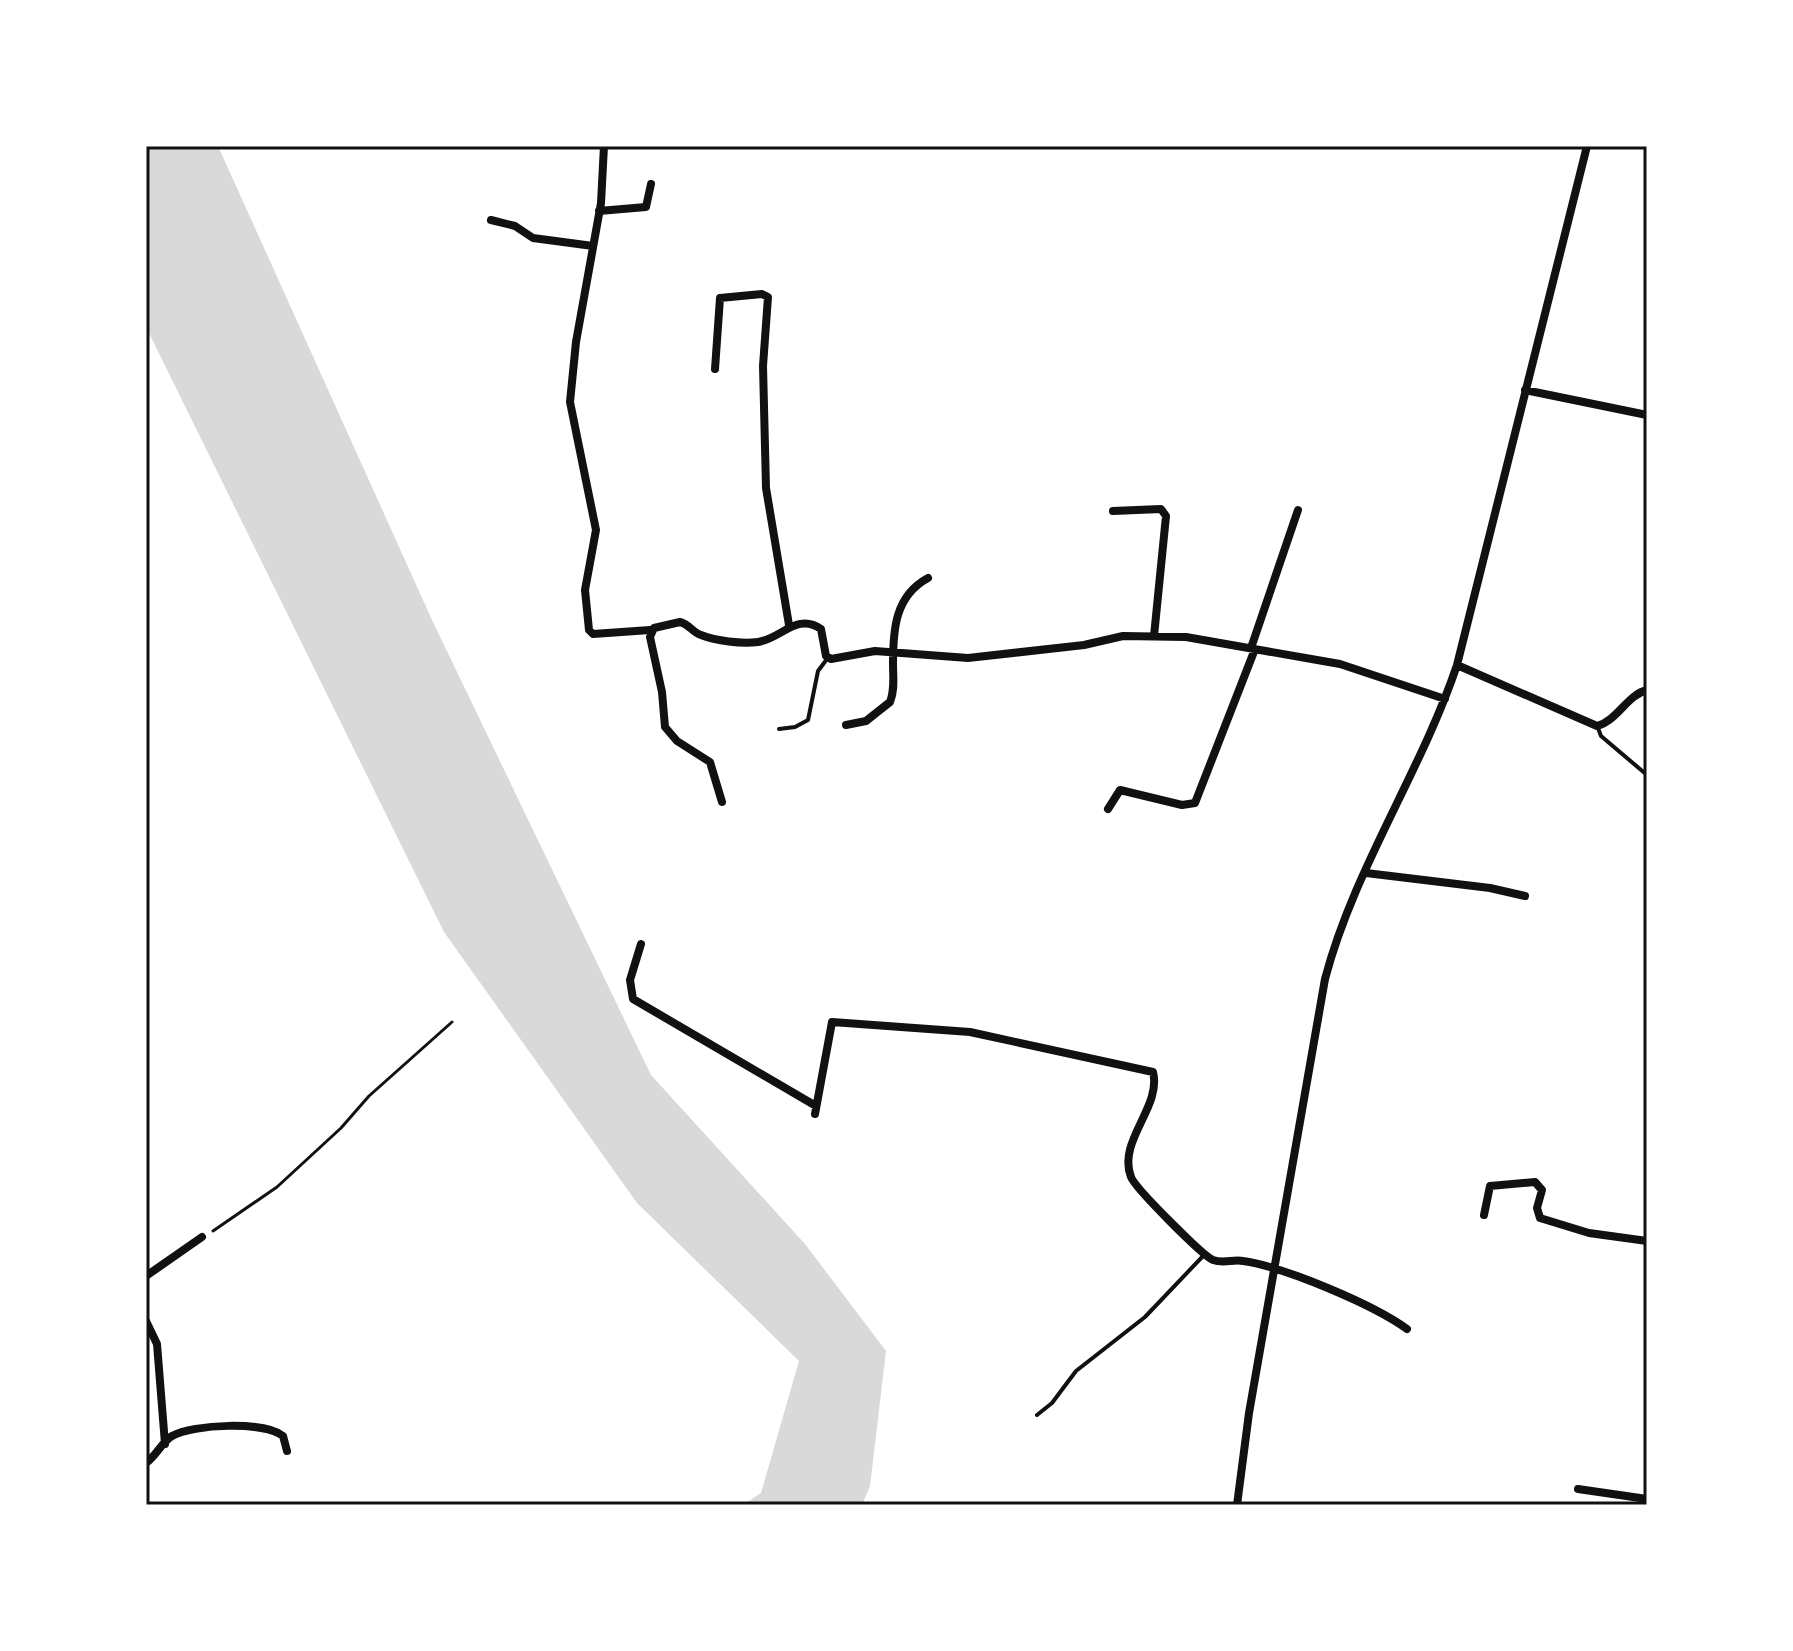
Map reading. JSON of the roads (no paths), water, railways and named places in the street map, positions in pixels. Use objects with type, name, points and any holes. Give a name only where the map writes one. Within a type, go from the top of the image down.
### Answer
[{"type":"street","points":[[604,146],[599,211],[576,342],[570,402],[596,530],[585,603],[593,634],[650,630],[680,622],[708,638],[759,642],[773,638],[789,625],[818,626],[827,659],[875,651],[968,658],[1084,645],[1123,636],[1154,636],[1253,648],[1340,664],[1445,699]]},
{"type":"street","points":[[1237,1505],[1325,979],[1366,873],[1399,798],[1431,737],[1457,665],[1587,146]]},
{"type":"street","points":[[599,211],[646,207],[651,184]]},
{"type":"street","points":[[491,220],[515,226],[533,238],[593,246]]},
{"type":"street","points":[[715,369],[720,298],[762,294],[768,297],[763,366],[766,488],[789,625]]},
{"type":"street","points":[[1525,390],[1647,415]]},
{"type":"street","points":[[1113,511],[1161,509],[1166,516],[1154,636]]},
{"type":"street","points":[[1108,809],[1120,790],[1182,805],[1195,803],[1253,648],[1298,510]]},
{"type":"street","points":[[846,725],[866,721],[890,702],[893,652],[903,597],[910,588],[928,578]]},
{"type":"street","points":[[650,630],[665,727],[677,741],[710,762],[722,802]]},
{"type":"street","points":[[1457,665],[1597,726],[1647,690]]},
{"type":"street","points":[[1366,873],[1490,888],[1525,896]]},
{"type":"street","points":[[641,944],[630,980],[633,999],[816,1110],[832,1022],[970,1032],[1153,1072],[1152,1095],[1137,1127],[1130,1174],[1139,1188],[1204,1255],[1221,1262],[1243,1261],[1274,1270],[1377,1308],[1407,1329]]},
{"type":"street","points":[[1484,1215],[1490,1186],[1535,1182],[1542,1190],[1537,1208],[1540,1218],[1589,1233],[1647,1241]]},
{"type":"street","points":[[146,1276],[202,1237]]},
{"type":"street","points":[[146,1321],[157,1344],[165,1444]]},
{"type":"street","points":[[146,1463],[165,1444],[182,1433],[261,1426],[283,1436],[287,1451]]},
{"type":"street","points":[[1578,1489],[1647,1499]]},
{"type":"lane","points":[[779,729],[795,727],[808,720],[818,671],[827,659]]},
{"type":"lane","points":[[1597,726],[1601,736],[1647,775]]},
{"type":"lane","points":[[1037,1415],[1052,1403],[1076,1371],[1145,1317],[1204,1255]]}]
